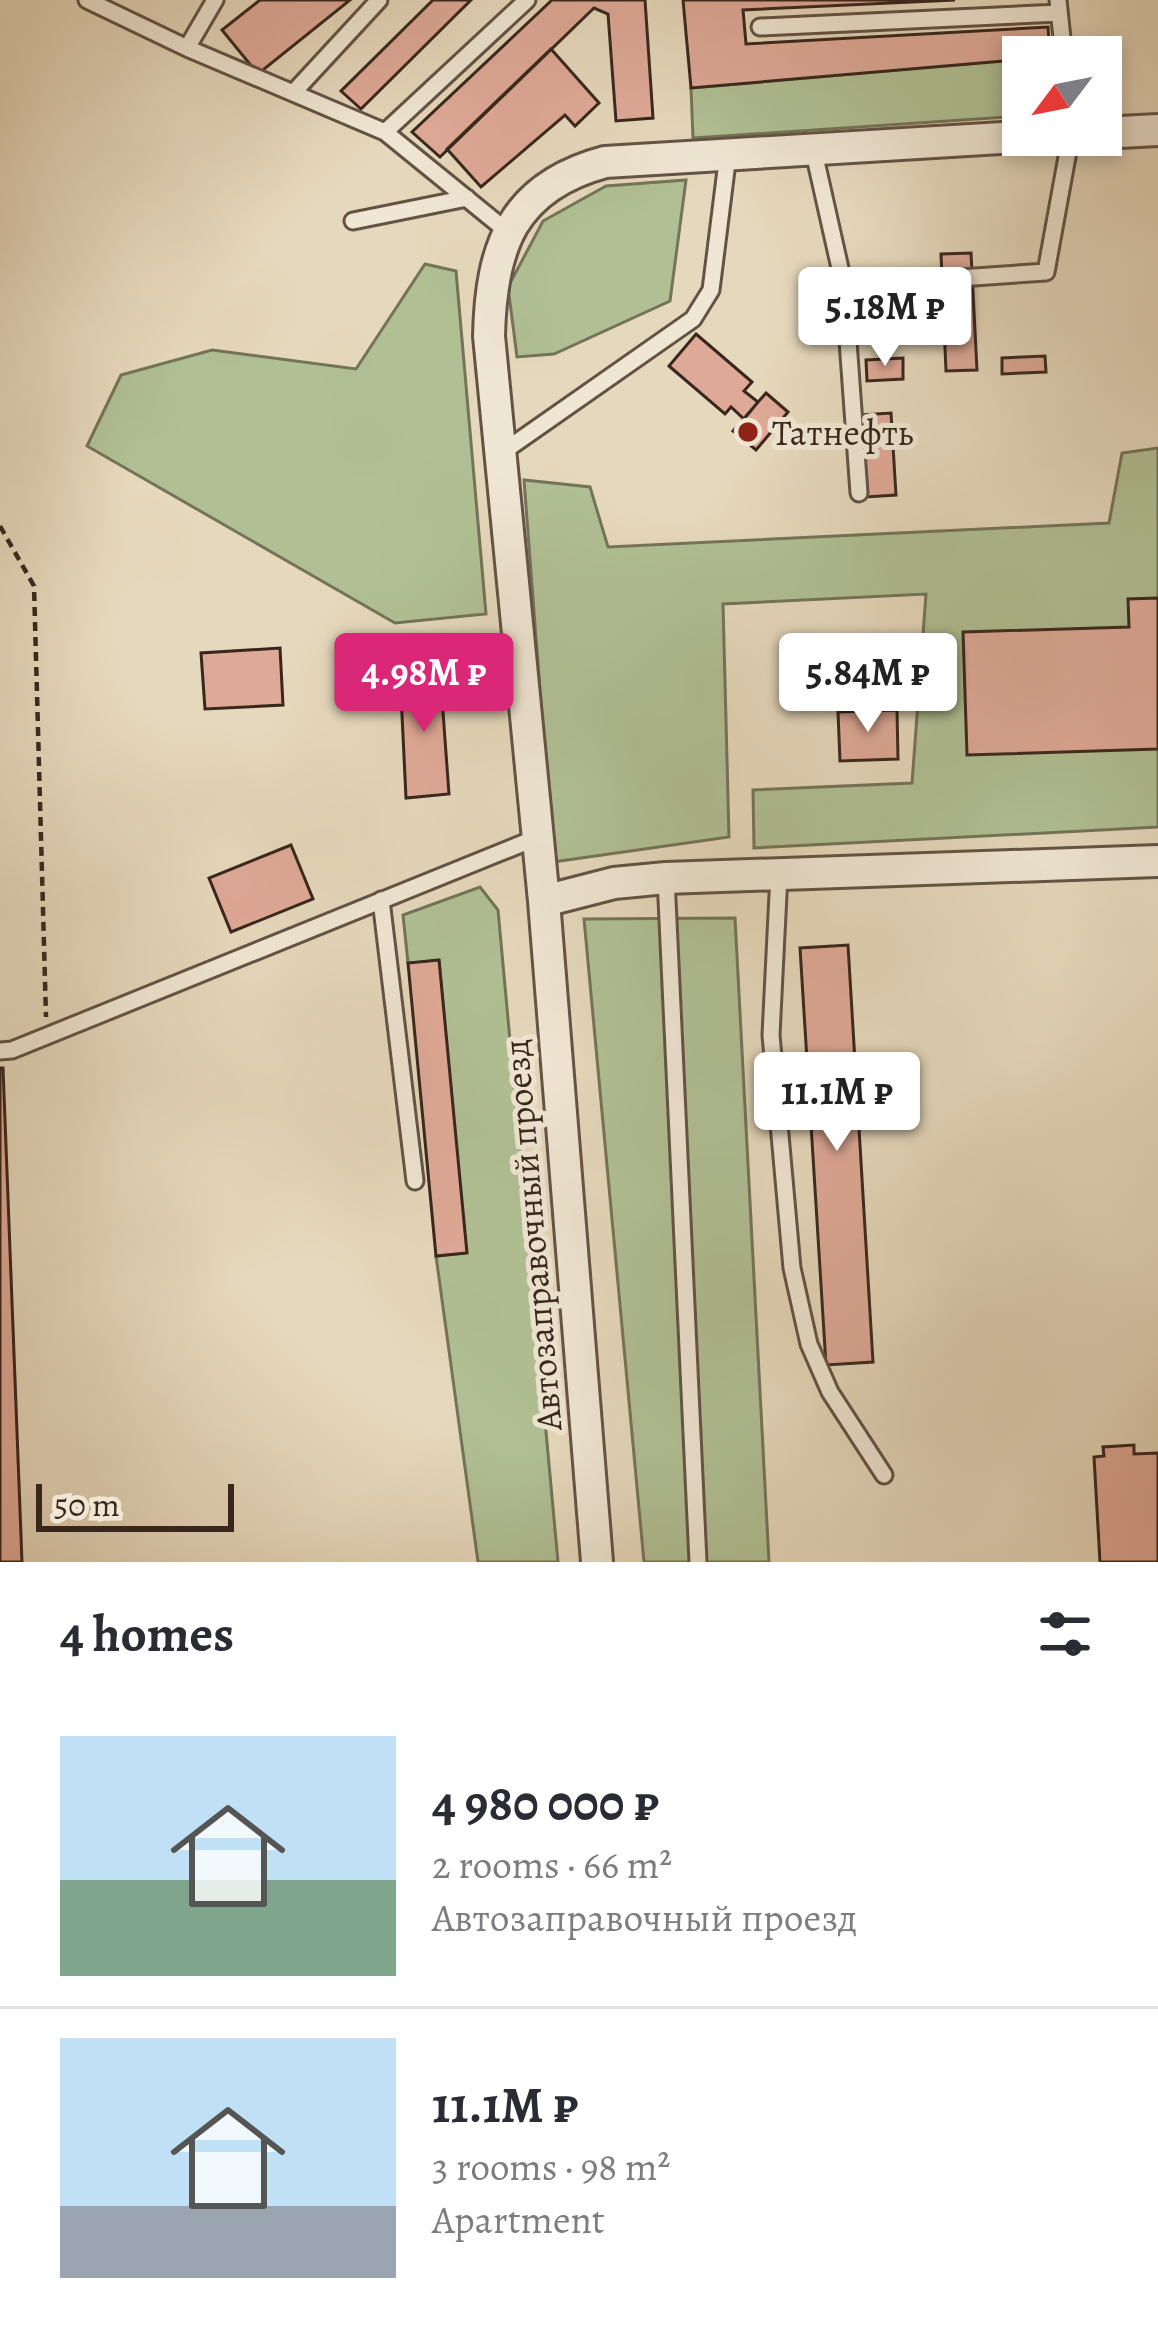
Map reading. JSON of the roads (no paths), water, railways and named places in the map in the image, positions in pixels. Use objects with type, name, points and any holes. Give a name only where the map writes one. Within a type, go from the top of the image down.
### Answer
[{"type":"street","points":[[1122,132],[1158,130]]},
{"type":"street","name":"Автозаправочный проезд","points":[[597,1562],[544,902],[490,336],[490,289],[496,258],[529,203],[575,170],[605,162],[1002,138]]},
{"type":"street","points":[[544,902],[614,883],[665,878],[1158,861]]},
{"type":"lane","points":[[87,0],[385,132],[508,232]]},
{"type":"lane","points":[[187,48],[215,0]]},
{"type":"lane","points":[[293,93],[379,0]]},
{"type":"lane","points":[[385,132],[526,0]]},
{"type":"lane","points":[[760,27],[1059,7]]},
{"type":"lane","points":[[813,148],[844,286],[859,494]]},
{"type":"lane","points":[[500,454],[692,319],[711,290],[728,154]]},
{"type":"lane","points":[[844,286],[1046,272],[1067,156]]},
{"type":"lane","points":[[353,221],[467,198]]},
{"type":"lane","points":[[0,1051],[536,838]]},
{"type":"lane","points":[[779,874],[771,1035],[792,1268],[808,1344],[830,1392],[884,1475]]},
{"type":"lane","points":[[665,878],[698,1562]]},
{"type":"lane","points":[[381,900],[415,1181]]},
{"type":"place","name":"Татнефть","points":[[748,432]]}]
